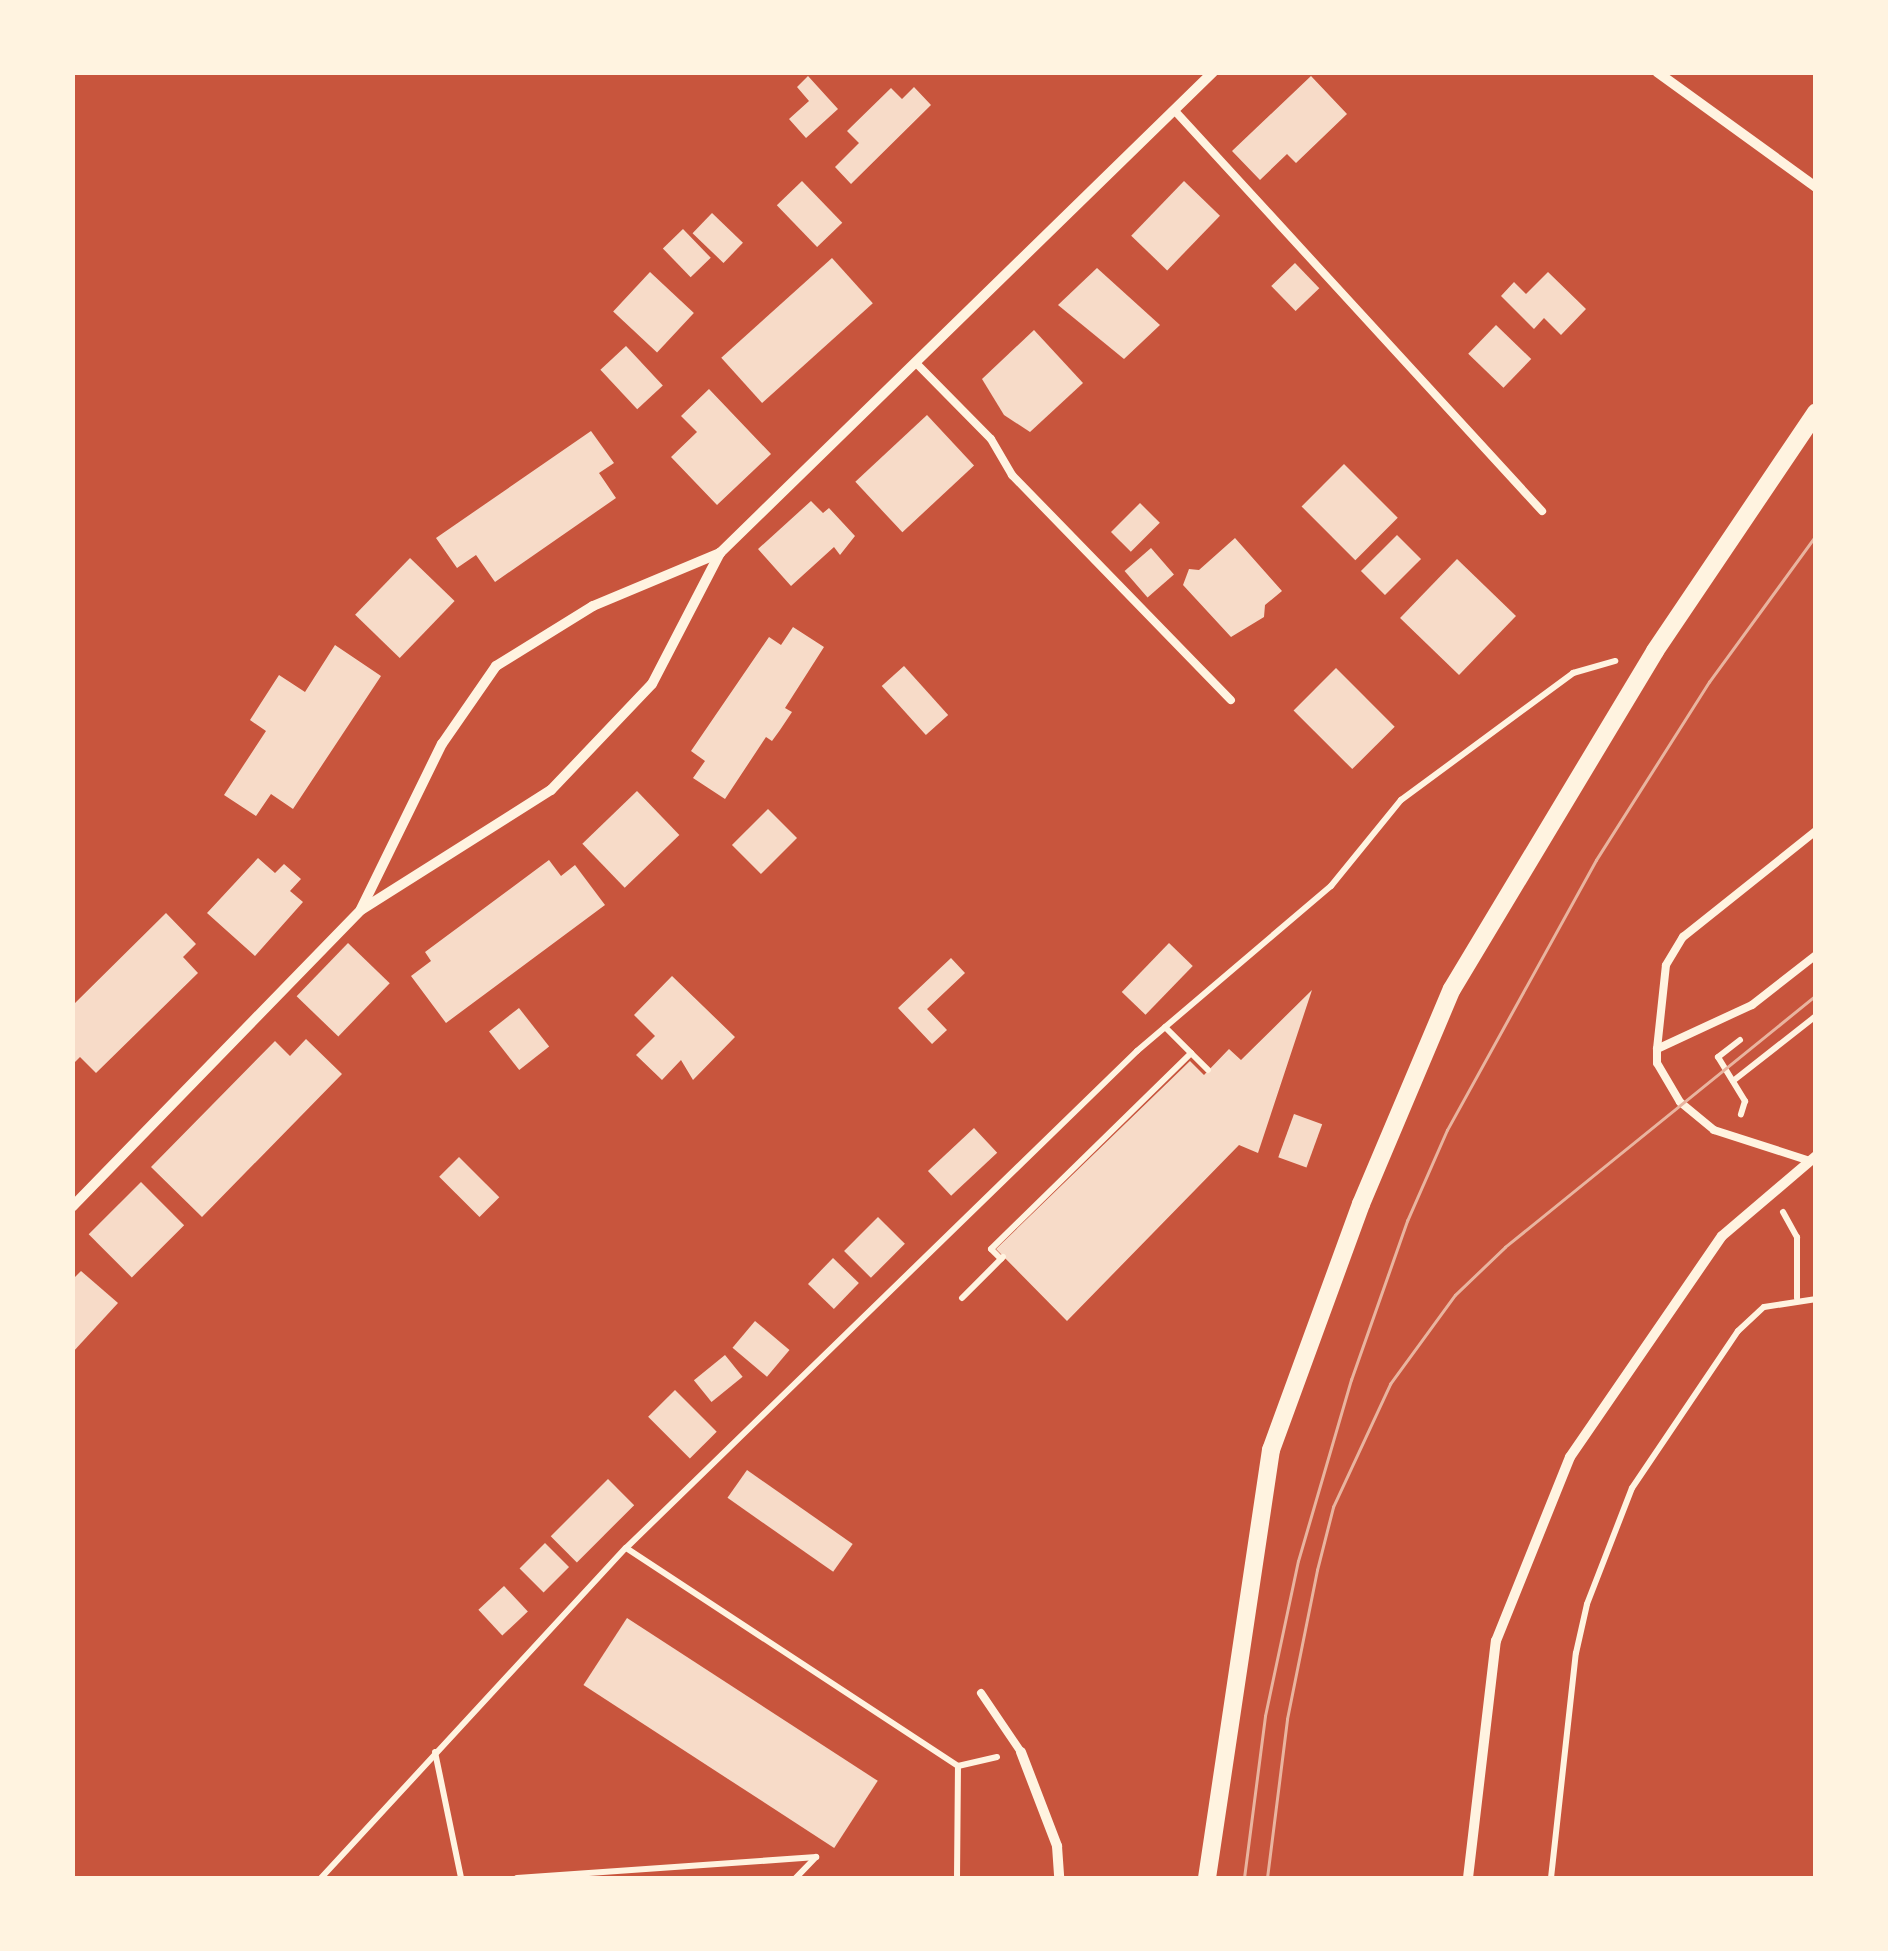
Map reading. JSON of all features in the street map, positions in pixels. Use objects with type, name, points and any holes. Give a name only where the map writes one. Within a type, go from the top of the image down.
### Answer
[{"type":"street","points":[[72,1207],[361,910],[551,790],[652,684],[720,553],[1213,72]]},
{"type":"street","points":[[1657,72],[1816,187]]},
{"type":"street","points":[[1207,1878],[1277,1434],[1361,1204],[1452,989],[1655,651],[1816,412]]},
{"type":"street","points":[[361,910],[442,744],[496,666],[593,606],[720,553]]},
{"type":"street","points":[[1468,1878],[1496,1642],[1570,1456],[1722,1236],[1814,1160]]},
{"type":"street","points":[[1020,1752],[1057,1846],[1059,1878]]},
{"type":"lane","points":[[1175,111],[1542,512]]},
{"type":"lane","points":[[917,364],[991,439],[1012,474],[1231,700]]},
{"type":"lane","points":[[1814,1160],[1714,1130],[1680,1102],[1657,1063],[1657,1048],[1666,965],[1683,937],[1816,831]]},
{"type":"lane","points":[[1657,1048],[1752,1005],[1816,954]]},
{"type":"lane","points":[[980,1693],[1020,1752]]},
{"type":"path","points":[[321,1878],[626,1548],[1165,1027],[1331,886],[1401,800],[1573,673],[1655,651]]},
{"type":"path","points":[[1733,1081],[1816,1016]]},
{"type":"path","points":[[1165,1027],[1208,1070]]},
{"type":"path","points":[[962,1298],[1002,1258],[991,1249],[1192,1053]]},
{"type":"path","points":[[1718,1057],[1745,1101],[1734,1136]]},
{"type":"path","points":[[1551,1878],[1576,1653],[1587,1604],[1632,1488],[1738,1331],[1764,1307],[1816,1300]]},
{"type":"path","points":[[626,1548],[958,1766],[1020,1752]]},
{"type":"path","points":[[435,1751],[461,1878]]},
{"type":"path","points":[[957,1878],[958,1766]]},
{"type":"path","points":[[517,1878],[594,1876],[816,1858],[796,1878]]},
{"type":"building","points":[[808,76],[838,109],[806,138],[789,119],[809,101],[797,87]]},
{"type":"building","points":[[1311,76],[1347,114],[1296,163],[1287,154],[1260,180],[1232,151]]},
{"type":"building","points":[[914,87],[931,105],[851,184],[835,167],[859,143],[847,131],[891,88],[902,99]]},
{"type":"building","points":[[802,181],[842,223],[817,247],[777,205]]},
{"type":"building","points":[[1184,181],[1220,216],[1167,270],[1131,236]]},
{"type":"building","points":[[712,213],[743,243],[723,263],[693,233]]},
{"type":"building","points":[[683,229],[711,258],[691,277],[663,248]]},
{"type":"building","points":[[832,258],[873,303],[762,403],[721,358]]},
{"type":"building","points":[[1295,263],[1319,288],[1296,311],[1271,286]]},
{"type":"building","points":[[1097,268],[1160,325],[1124,359],[1058,305]]},
{"type":"building","points":[[650,272],[694,313],[657,352],[613,311]]},
{"type":"building","points":[[1548,272],[1586,309],[1561,335],[1544,318],[1534,329],[1501,296],[1514,282],[1526,294]]},
{"type":"building","points":[[1496,325],[1531,359],[1503,388],[1468,354]]},
{"type":"building","points":[[1034,330],[1083,383],[1030,432],[1004,415],[982,379]]},
{"type":"building","points":[[626,346],[663,385],[637,409],[600,370]]},
{"type":"building","points":[[709,389],[771,454],[717,505],[671,457],[697,432],[681,416]]},
{"type":"building","points":[[927,415],[974,465],[902,532],[855,482]]},
{"type":"building","points":[[591,431],[614,463],[599,473],[616,498],[495,582],[476,555],[457,568],[436,538]]},
{"type":"building","points":[[1344,464],[1398,518],[1355,560],[1302,506]]},
{"type":"building","points":[[811,501],[823,513],[829,508],[855,536],[840,555],[834,547],[791,586],[758,549]]},
{"type":"building","points":[[1140,503],[1160,523],[1131,552],[1111,532]]},
{"type":"building","points":[[1397,535],[1421,559],[1385,595],[1361,571]]},
{"type":"building","points":[[1235,538],[1282,591],[1265,605],[1264,617],[1231,637],[1183,585],[1189,569],[1199,570]]},
{"type":"building","points":[[1151,548],[1174,574],[1148,597],[1125,571]]},
{"type":"building","points":[[410,558],[455,601],[400,658],[355,615]]},
{"type":"building","points":[[1457,559],[1516,616],[1459,675],[1400,618]]},
{"type":"building","points":[[793,627],[824,647],[785,708],[792,712],[772,741],[766,737],[725,799],[693,778],[705,761],[691,751],[769,637],[781,645]]},
{"type":"building","points":[[335,645],[381,676],[293,809],[271,794],[256,816],[224,795],[266,731],[250,720],[279,675],[305,692]]},
{"type":"building","points":[[904,666],[948,715],[926,735],[882,686]]},
{"type":"building","points":[[1336,668],[1395,727],[1352,769],[1294,710]]},
{"type":"building","points":[[637,791],[679,835],[625,888],[582,844]]},
{"type":"building","points":[[768,809],[797,838],[761,874],[732,845]]},
{"type":"building","points":[[258,858],[275,873],[284,864],[301,879],[290,891],[303,902],[255,956],[207,913]]},
{"type":"building","points":[[549,860],[561,876],[575,865],[605,905],[446,1023],[411,976],[431,961],[425,952]]},
{"type":"building","points":[[166,913],[196,944],[183,957],[198,973],[96,1073],[80,1057],[72,1065],[72,1006]]},
{"type":"building","points":[[348,943],[390,983],[338,1037],[297,996]]},
{"type":"building","points":[[1169,943],[1193,966],[1146,1015],[1122,992]]},
{"type":"building","points":[[951,958],[965,973],[927,1009],[947,1030],[932,1044],[898,1008]]},
{"type":"building","points":[[672,976],[735,1037],[693,1080],[681,1060],[662,1080],[636,1055],[655,1036],[634,1015]]},
{"type":"building","points":[[1312,990],[1258,1153],[1239,1145],[1067,1321],[996,1249],[1190,1061],[1204,1075],[1229,1049],[1241,1060]]},
{"type":"building","points":[[519,1008],[549,1047],[519,1070],[489,1031]]},
{"type":"building","points":[[306,1039],[342,1074],[202,1217],[151,1167],[275,1041],[290,1056]]},
{"type":"building","points":[[1294,1114],[1322,1124],[1306,1167],[1278,1157]]},
{"type":"building","points":[[974,1128],[997,1153],[951,1196],[928,1171]]},
{"type":"building","points":[[459,1157],[499,1197],[480,1217],[439,1177]]},
{"type":"building","points":[[141,1182],[184,1225],[132,1277],[89,1234]]},
{"type":"building","points":[[878,1217],[905,1244],[871,1278],[844,1251]]},
{"type":"building","points":[[833,1258],[859,1283],[834,1309],[808,1284]]},
{"type":"building","points":[[81,1271],[118,1303],[72,1353],[72,1280]]},
{"type":"building","points":[[755,1321],[789,1350],[767,1377],[733,1348]]},
{"type":"building","points":[[725,1355],[743,1377],[712,1402],[694,1380]]},
{"type":"building","points":[[675,1390],[717,1432],[690,1459],[648,1417]]},
{"type":"building","points":[[747,1470],[853,1544],[833,1572],[727,1498]]},
{"type":"building","points":[[608,1479],[634,1505],[577,1562],[551,1536]]},
{"type":"building","points":[[545,1543],[569,1567],[544,1592],[520,1568]]},
{"type":"building","points":[[504,1586],[528,1612],[502,1635],[478,1610]]},
{"type":"building","points":[[627,1618],[878,1781],[834,1848],[583,1685]]},
{"type":"tram line","points":[[1244,1878],[1265,1716],[1298,1561],[1351,1380],[1407,1221],[1447,1130],[1596,860],[1709,682],[1816,535]]},
{"type":"tram line","points":[[1267,1878],[1287,1719],[1317,1570],[1333,1507],[1390,1384],[1455,1295],[1505,1247],[1816,995]]}]
